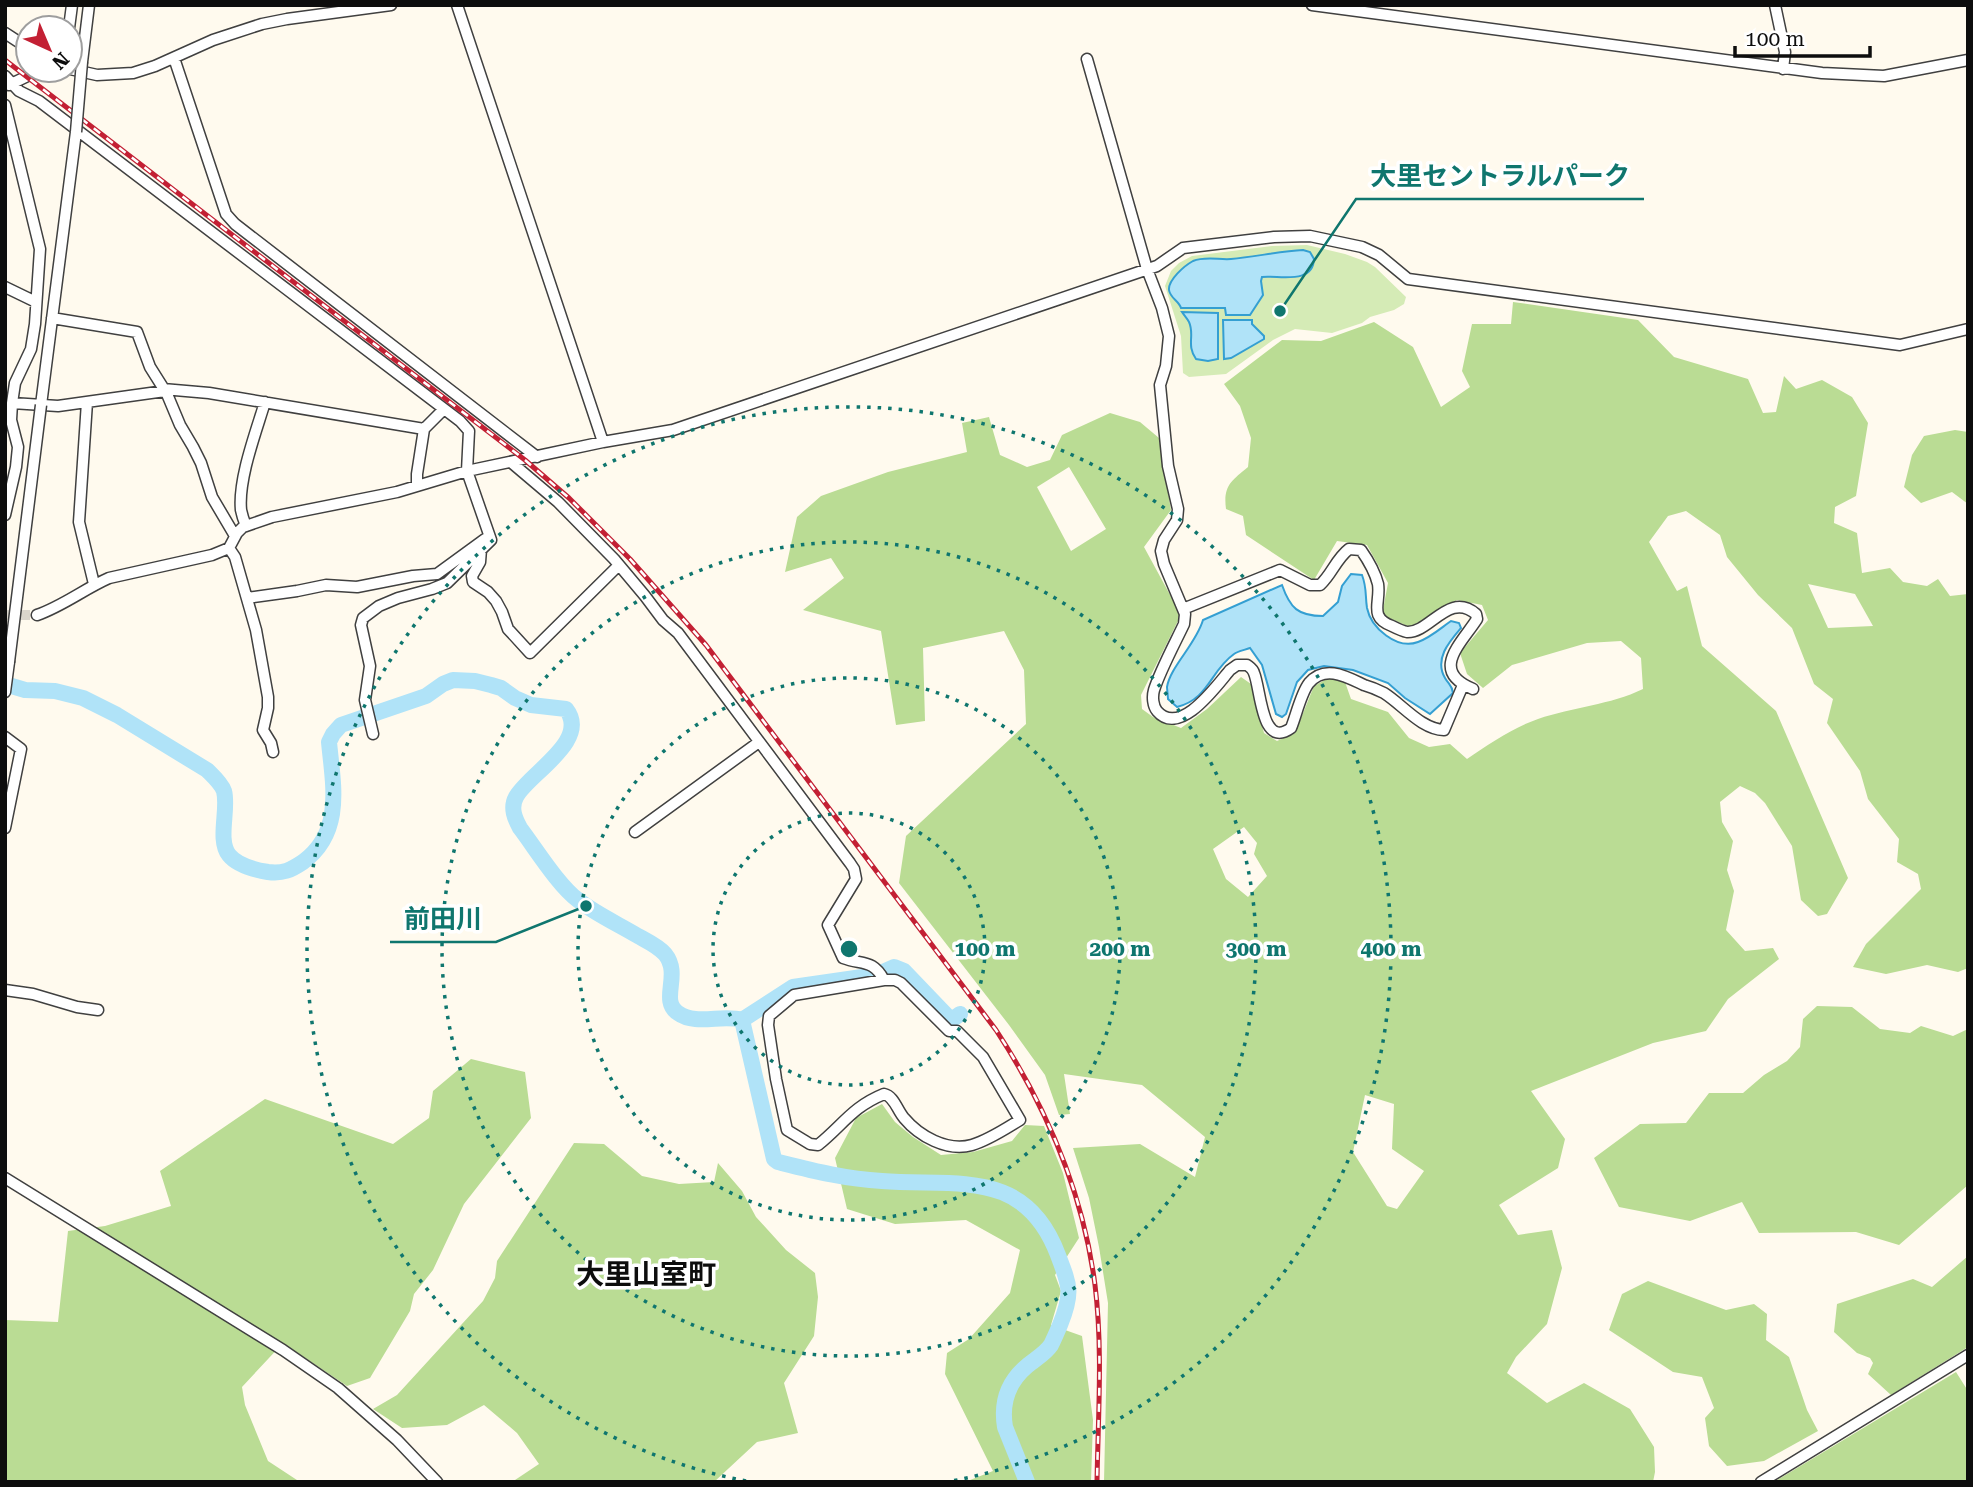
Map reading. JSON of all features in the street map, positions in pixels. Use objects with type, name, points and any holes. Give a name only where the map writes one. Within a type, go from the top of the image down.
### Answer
[{"type":"street","points":[[5,692],[76,132],[89,5]]},
{"type":"street","points":[[84,72],[97,75],[145,70],[213,40],[262,24],[391,5]]},
{"type":"street","points":[[457,5],[603,442]]},
{"type":"street","points":[[1312,5],[1783,69],[1884,76],[1968,60]]},
{"type":"street","points":[[1775,5],[1785,52],[1783,69]]},
{"type":"street","points":[[174,58],[226,214],[235,224],[537,457]]},
{"type":"street","points":[[1087,59],[1169,336],[1166,366],[1160,385],[1168,466],[1178,509],[1177,520],[1164,540],[1161,551],[1164,564],[1185,614],[1184,624],[1154,691],[1155,708],[1170,718],[1192,712],[1237,665],[1247,665],[1254,671],[1269,728],[1277,733],[1285,733],[1291,729],[1308,685],[1314,678],[1325,673],[1337,673],[1383,692],[1419,719],[1437,730],[1444,730],[1468,687],[1455,677],[1451,657],[1477,619],[1476,614],[1462,607],[1449,610],[1436,616],[1422,628],[1409,632],[1383,623],[1377,615],[1378,584],[1361,550],[1349,549],[1340,555],[1329,578],[1320,585],[1310,584],[1280,570],[1183,609]]},
{"type":"street","points":[[8,82],[50,110],[460,421],[469,431],[467,471],[491,540],[447,583],[398,598],[379,606],[363,618],[361,625],[370,666],[365,700],[372,730]]},
{"type":"street","points":[[5,105],[40,249],[31,349],[15,383],[12,404],[10,420],[18,447],[5,515]]},
{"type":"street","points":[[37,615],[94,584],[119,575],[212,555],[229,548],[234,536],[246,526],[272,517],[397,492],[467,471],[673,430],[1157,266],[1183,248],[1261,238],[1310,236],[1362,247],[1379,255],[1408,279],[1900,345],[1968,329]]},
{"type":"street","points":[[5,287],[36,302]]},
{"type":"street","points":[[52,318],[137,332],[150,367],[201,463],[212,497],[234,536]]},
{"type":"street","points":[[12,404],[58,406],[164,390],[209,393],[424,429]]},
{"type":"street","points":[[87,402],[79,522],[94,584]]},
{"type":"street","points":[[246,526],[241,510],[243,488],[265,402]]},
{"type":"street","points":[[417,485],[424,429],[443,409]]},
{"type":"street","points":[[512,463],[558,502],[619,565],[663,621],[678,634],[853,869],[856,878],[853,885],[828,925],[843,958],[874,966],[882,976],[901,983],[949,1031],[957,1031],[983,1057],[1020,1120],[972,1145],[950,1146],[922,1134],[903,1117],[888,1094],[884,1094],[869,1100],[852,1112],[818,1145],[812,1145],[787,1130],[776,1079],[769,1016],[794,995],[882,976]]},
{"type":"street","points":[[247,598],[326,585],[356,587],[437,574],[490,537]]},
{"type":"street","points":[[229,548],[235,557],[261,652],[268,697],[263,730],[273,752]]},
{"type":"street","points":[[481,549],[480,562],[472,576],[473,582],[496,601],[508,629],[530,653],[619,565]]},
{"type":"street","points":[[5,737],[21,749],[5,828]]},
{"type":"street","points":[[635,832],[759,742]]},
{"type":"street","points":[[5,989],[98,1010]]},
{"type":"street","points":[[5,1178],[294,1357],[338,1388],[397,1440],[437,1482]]},
{"type":"street","points":[[1761,1482],[1968,1355]]},
{"type":"green space","points":[[1307,245],[1367,262],[1406,297],[1404,304],[1332,333],[1295,329],[1273,340],[1226,374],[1189,377],[1183,373],[1181,336],[1165,286],[1171,271],[1192,256],[1272,246]]},
{"type":"green space","points":[[1513,302],[1638,320],[1674,357],[1748,379],[1763,413],[1776,412],[1784,376],[1796,389],[1822,380],[1852,397],[1868,423],[1856,496],[1835,507],[1834,523],[1857,533],[1862,573],[1890,568],[1903,582],[1927,586],[1938,579],[1950,596],[1968,594],[1968,968],[1958,972],[1927,965],[1886,974],[1853,967],[1866,944],[1921,889],[1918,874],[1897,862],[1899,839],[1868,799],[1860,771],[1827,723],[1833,699],[1814,684],[1792,628],[1758,595],[1727,557],[1720,535],[1686,511],[1668,516],[1649,542],[1677,591],[1687,586],[1702,646],[1776,711],[1848,878],[1827,914],[1818,916],[1801,900],[1792,846],[1765,803],[1755,793],[1740,786],[1720,802],[1722,822],[1733,841],[1727,870],[1734,891],[1726,930],[1745,951],[1773,948],[1779,959],[1728,999],[1706,1031],[1653,1043],[1531,1091],[1565,1139],[1558,1168],[1499,1205],[1518,1235],[1552,1230],[1562,1268],[1547,1324],[1516,1357],[1507,1373],[1547,1403],[1584,1383],[1630,1409],[1654,1447],[1653,1482],[1104,1482],[1108,1303],[1089,1198],[1073,1148],[1140,1144],[1195,1177],[1205,1137],[1142,1085],[1064,1074],[1070,1114],[1059,1115],[1045,1075],[899,883],[906,836],[1026,724],[1024,670],[1004,631],[923,648],[925,721],[896,725],[881,631],[803,610],[844,578],[831,558],[785,572],[797,517],[821,496],[888,472],[967,452],[962,423],[989,417],[1000,455],[1027,467],[1050,460],[1062,435],[1110,413],[1140,422],[1159,438],[1171,510],[1144,547],[1181,615],[1141,695],[1142,709],[1153,717],[1181,728],[1207,709],[1241,677],[1251,684],[1264,733],[1277,741],[1295,733],[1314,686],[1328,678],[1345,682],[1351,699],[1388,712],[1409,738],[1429,747],[1450,744],[1467,759],[1528,723],[1618,699],[1643,689],[1641,658],[1621,641],[1587,643],[1512,665],[1483,688],[1467,674],[1460,653],[1488,620],[1482,605],[1457,600],[1410,627],[1382,615],[1388,583],[1367,545],[1337,541],[1314,580],[1246,535],[1243,516],[1226,509],[1229,485],[1248,467],[1251,438],[1240,406],[1224,384],[1282,340],[1321,341],[1374,322],[1413,347],[1441,407],[1470,387],[1462,371],[1472,324],[1511,324]],"holes":[[[1069,467],[1106,529],[1071,551],[1037,487]],[[1808,584],[1855,594],[1873,626],[1828,628]],[[1244,827],[1257,843],[1254,854],[1267,876],[1248,897],[1226,879],[1213,849]],[[1365,1095],[1394,1104],[1392,1149],[1424,1171],[1397,1209],[1387,1206],[1353,1152]]]},
{"type":"green space","points":[[1955,430],[1968,432],[1968,504],[1952,492],[1921,503],[1904,487],[1912,455],[1924,436]]},
{"type":"green space","points":[[1817,1006],[1852,1007],[1880,1029],[1910,1033],[1921,1026],[1953,1036],[1968,1029],[1968,1185],[1899,1245],[1856,1232],[1759,1233],[1742,1202],[1690,1221],[1619,1207],[1594,1158],[1640,1124],[1686,1123],[1709,1093],[1743,1093],[1764,1075],[1787,1061],[1800,1047],[1803,1019]]},
{"type":"green space","points":[[471,1059],[525,1072],[531,1118],[464,1204],[433,1270],[414,1294],[410,1311],[370,1378],[347,1386],[283,1343],[242,1387],[245,1405],[268,1461],[300,1482],[5,1482],[5,1320],[58,1322],[68,1231],[105,1226],[171,1206],[160,1171],[265,1099],[393,1144],[429,1118],[433,1091]]},
{"type":"green space","points":[[882,1104],[895,1122],[941,1155],[973,1152],[1012,1141],[1025,1125],[1044,1126],[1063,1173],[1079,1238],[1055,1275],[1061,1291],[1051,1325],[1082,1336],[1093,1420],[1091,1482],[965,1482],[993,1471],[945,1374],[947,1353],[969,1339],[1010,1293],[1020,1250],[966,1220],[895,1224],[847,1209],[835,1158],[856,1118]]},
{"type":"green space","points":[[574,1143],[604,1144],[642,1176],[679,1184],[714,1182],[718,1163],[742,1191],[756,1217],[786,1250],[815,1273],[818,1297],[814,1336],[784,1383],[798,1433],[757,1442],[714,1482],[512,1482],[539,1464],[517,1433],[484,1405],[447,1425],[402,1428],[373,1409],[397,1395],[483,1301],[495,1278],[497,1261]]},
{"type":"green space","points":[[1968,1256],[1968,1347],[1891,1395],[1868,1374],[1873,1363],[1870,1358],[1857,1353],[1834,1332],[1837,1304],[1913,1279],[1932,1287]]},
{"type":"green space","points":[[1648,1281],[1726,1310],[1754,1304],[1767,1314],[1766,1340],[1789,1357],[1807,1410],[1818,1431],[1764,1461],[1727,1466],[1709,1446],[1705,1418],[1714,1408],[1702,1377],[1673,1372],[1609,1330],[1622,1294]]},
{"type":"green space","points":[[1956,1372],[1968,1391],[1968,1482],[1774,1482]]},
{"type":"water","points":[[1303,250],[1310,252],[1314,259],[1308,272],[1294,277],[1262,277],[1263,295],[1250,315],[1226,315],[1225,308],[1181,308],[1169,290],[1174,278],[1193,261]]},
{"type":"water","points":[[1182,312],[1218,313],[1218,359],[1196,359],[1192,349],[1191,327]]},
{"type":"water","points":[[1223,320],[1252,320],[1252,324],[1264,339],[1231,358],[1224,359]]},
{"type":"water","points":[[1351,574],[1362,575],[1369,616],[1379,630],[1394,640],[1410,644],[1418,642],[1451,621],[1459,623],[1461,628],[1444,651],[1441,664],[1453,693],[1430,714],[1388,683],[1353,670],[1324,666],[1308,670],[1297,682],[1286,714],[1282,717],[1276,714],[1262,665],[1250,648],[1236,653],[1226,661],[1203,691],[1188,703],[1177,707],[1168,699],[1169,679],[1203,620],[1282,585],[1288,600],[1296,609],[1323,616],[1338,602],[1342,586]]},
{"type":"waterway","points":[[5,684],[25,690],[55,691],[83,698],[117,715],[207,770],[224,791],[223,833],[229,855],[247,866],[273,872],[287,871],[303,862],[325,837],[333,807],[329,742],[341,725],[426,696],[453,680],[475,681],[501,688],[531,705],[566,709],[572,721],[570,733],[555,756],[516,797],[513,809],[516,821],[570,893],[592,910],[665,954],[672,970],[670,1001],[678,1013],[693,1019],[742,1020],[774,1159],[855,1178],[985,1187],[1007,1194],[1027,1207],[1044,1227],[1065,1275],[1068,1297],[1051,1345],[1020,1372],[1005,1401],[1005,1427],[1027,1482]]},
{"type":"waterway","points":[[742,1020],[793,987],[876,975],[894,967],[904,971],[950,1019],[960,1014]]},
{"type":"tunnel","points":[[5,615],[37,615]]},
{"type":"railway","points":[[5,60],[525,460],[569,498],[630,559],[706,645],[996,1030],[1047,1120],[1082,1217],[1095,1285],[1099,1359],[1097,1482]]},
{"type":"place","name":"大里セントラルパーク","points":[[1280,311]]},
{"type":"place","name":"前田川","points":[[586,906]]},
{"type":"district","name":"大里山室町","points":[[646,1274]]}]
